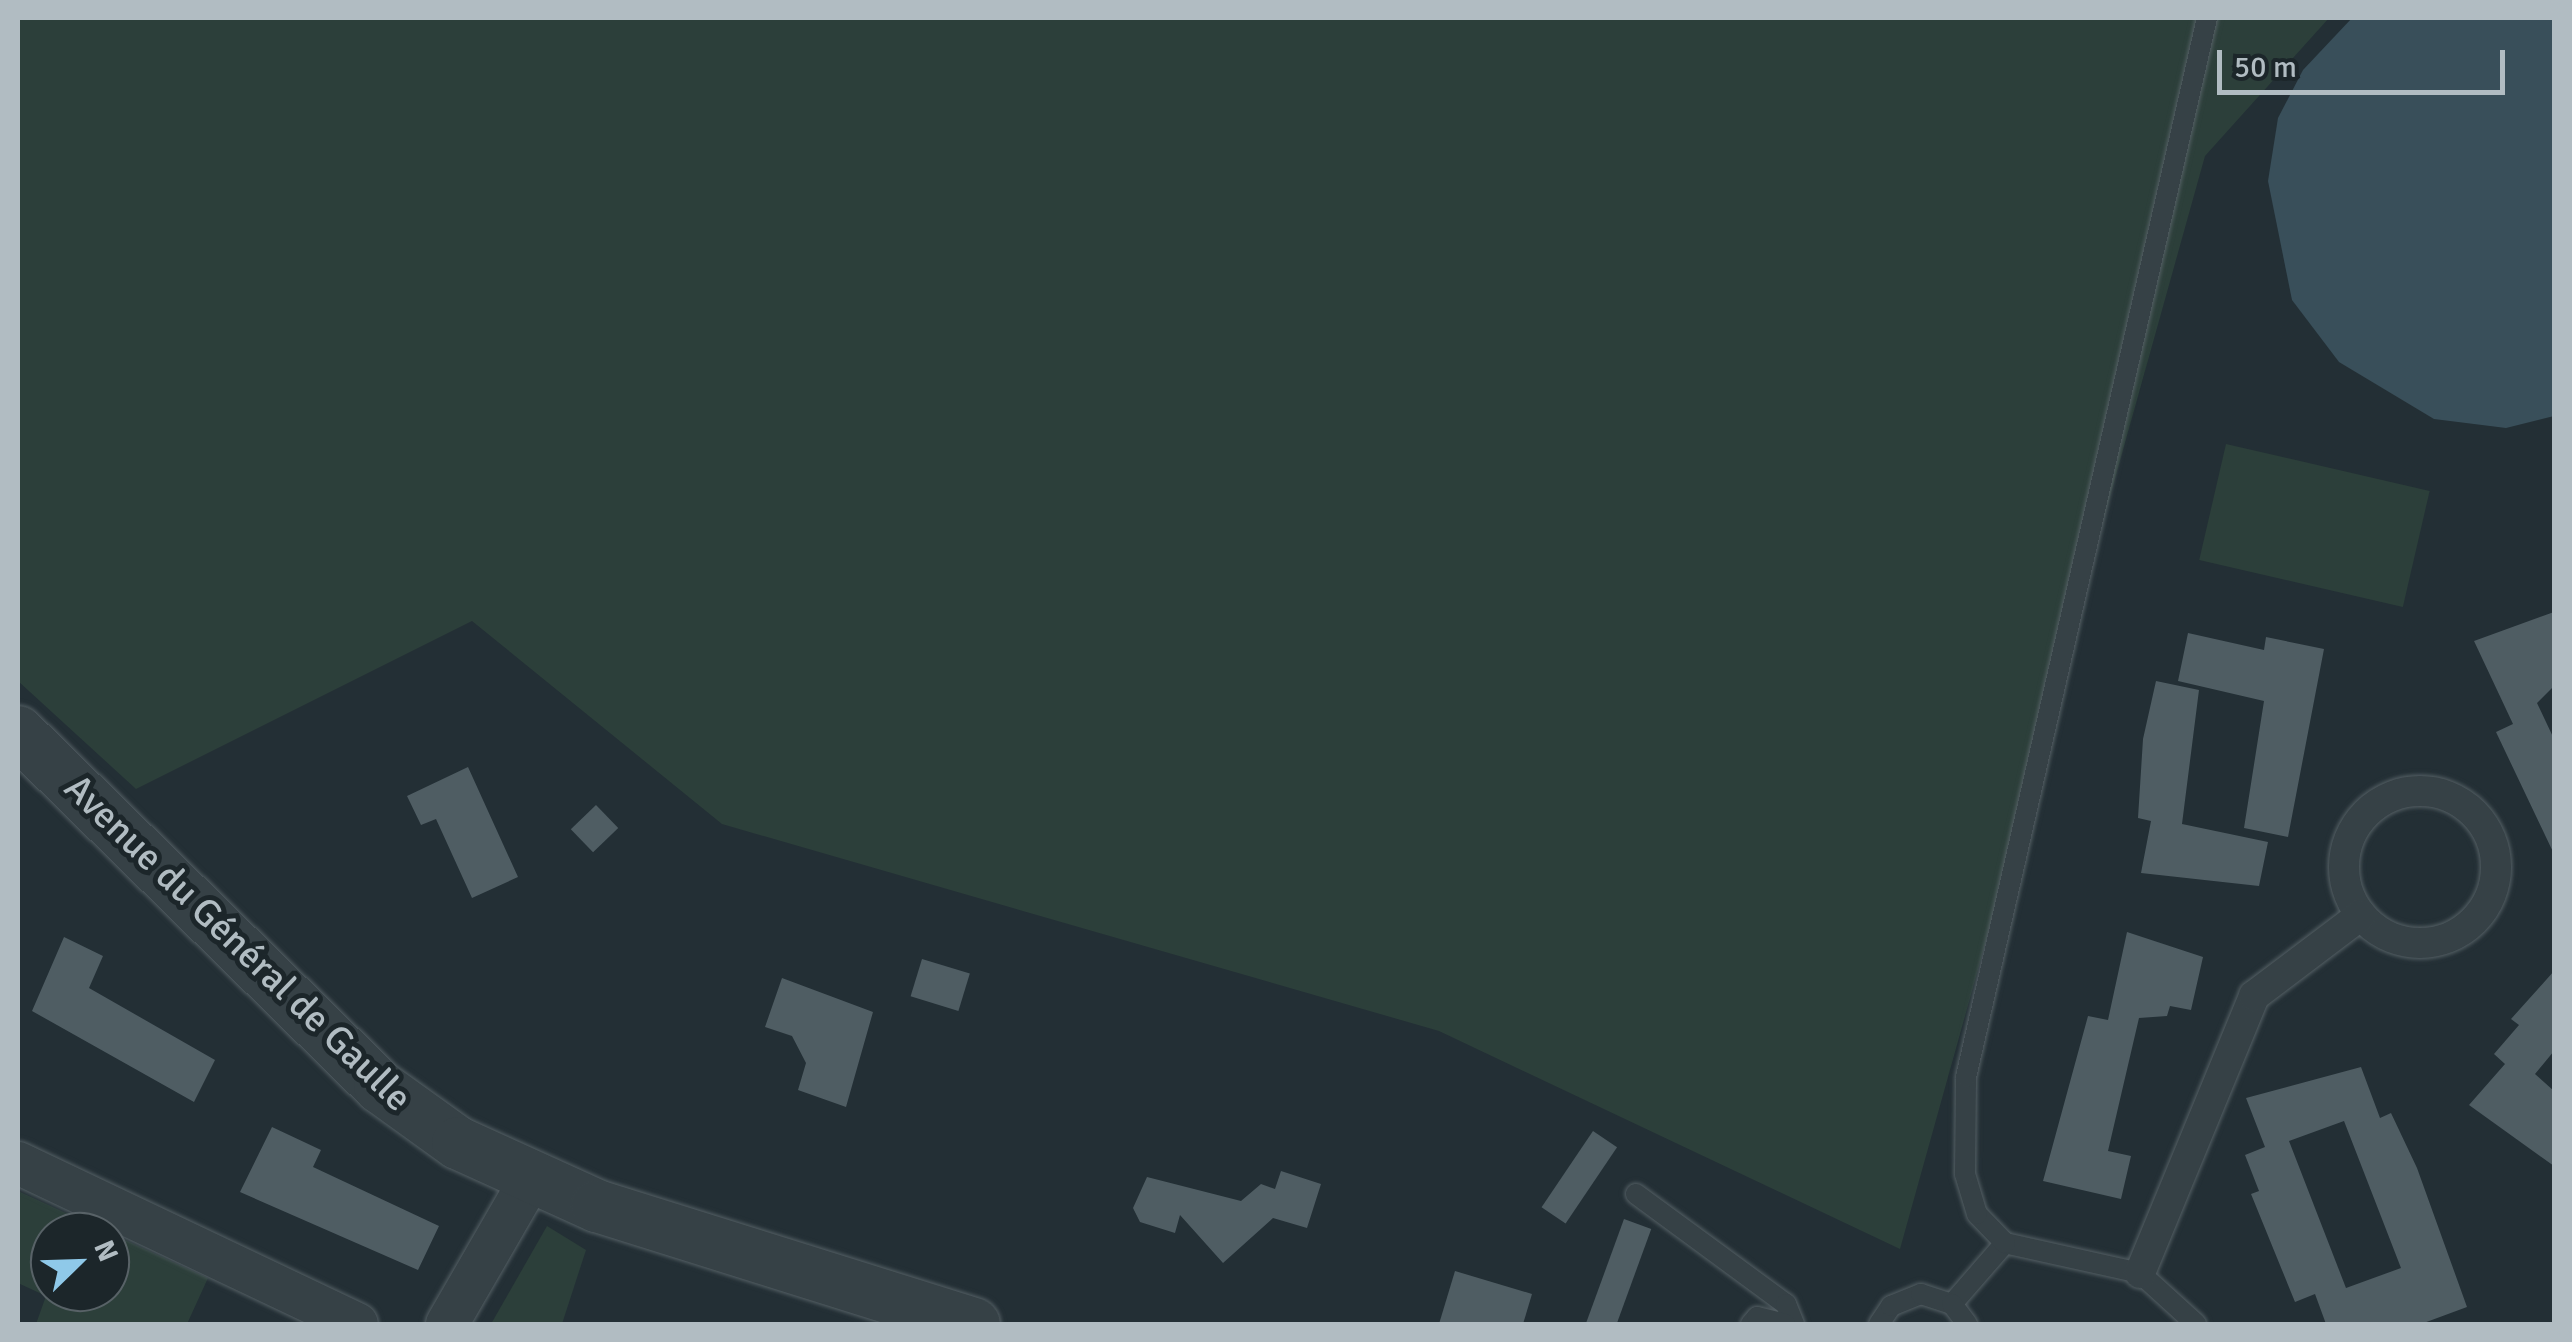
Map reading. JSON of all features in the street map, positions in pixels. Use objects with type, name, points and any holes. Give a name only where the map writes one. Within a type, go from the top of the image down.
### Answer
[{"type":"street","name":"Avenue du Général de Gaulle","points":[[18,732],[380,1088],[458,1143],[597,1206],[974,1324]]},
{"type":"street","points":[[2423,790],[2480,818],[2496,859],[2476,919],[2417,944],[2361,915],[2345,853],[2381,800],[2423,790]]},
{"type":"street","points":[[2140,1273],[2254,996],[2361,915]]},
{"type":"street","points":[[18,1164],[357,1324]]},
{"type":"street","points":[[447,1324],[532,1176]]},
{"type":"lane","points":[[2196,1324],[2140,1273],[2005,1243],[1977,1214],[1965,1174],[1966,1077],[2207,18]]},
{"type":"lane","points":[[1636,1194],[1786,1304],[1794,1324]]},
{"type":"lane","points":[[1952,1304],[2005,1243]]},
{"type":"lane","points":[[1879,1324],[1904,1298],[1952,1304],[1967,1324]]},
{"type":"lane","points":[[1751,1324],[1757,1317],[1785,1324]]},
{"type":"green space","points":[[18,18],[2329,18],[2205,156],[1900,1249],[1439,1031],[722,824],[472,621],[136,789],[18,681]]},
{"type":"green space","points":[[2226,444],[2430,491],[2403,607],[2199,560]]},
{"type":"green space","points":[[18,1191],[64,1212],[30,1212],[30,1289],[18,1283]]},
{"type":"green space","points":[[547,1226],[586,1250],[562,1324],[491,1324]]},
{"type":"green space","points":[[130,1242],[208,1278],[187,1324],[36,1324],[40,1312],[130,1312]]},
{"type":"water","points":[[2352,18],[2554,18],[2554,416],[2506,428],[2434,419],[2339,362],[2292,300],[2268,181],[2278,118],[2303,70]]},
{"type":"building","points":[[2554,612],[2554,686],[2537,703],[2554,739],[2554,854],[2496,732],[2513,724],[2474,641]]},
{"type":"building","points":[[2188,633],[2264,650],[2266,637],[2324,649],[2288,837],[2244,828],[2264,701],[2178,681]]},
{"type":"building","points":[[2156,681],[2199,690],[2182,824],[2268,842],[2259,886],[2141,873],[2151,821],[2138,818],[2143,739]]},
{"type":"building","points":[[468,767],[518,877],[472,898],[436,819],[421,825],[407,796]]},
{"type":"building","points":[[596,805],[618,828],[593,852],[571,829]]},
{"type":"building","points":[[2127,932],[2203,957],[2191,1010],[2170,1006],[2167,1016],[2139,1018],[2108,1151],[2131,1156],[2121,1199],[2043,1181],[2088,1016],[2108,1020]]},
{"type":"building","points":[[64,937],[103,956],[89,988],[215,1060],[194,1102],[32,1011]]},
{"type":"building","points":[[922,959],[970,974],[958,1011],[911,996]]},
{"type":"building","points":[[2554,971],[2554,1051],[2535,1074],[2554,1091],[2554,1166],[2469,1105],[2505,1064],[2494,1054],[2519,1025],[2511,1019]]},
{"type":"building","points":[[782,978],[873,1012],[846,1107],[798,1090],[806,1063],[792,1036],[765,1027]]},
{"type":"building","points":[[2361,1067],[2380,1118],[2391,1113],[2417,1168],[2467,1307],[2421,1324],[2326,1324],[2315,1294],[2295,1302],[2251,1194],[2259,1191],[2245,1155],[2265,1147],[2246,1098]],"holes":[[[2344,1121],[2401,1268],[2346,1288],[2289,1141]]]},
{"type":"building","points":[[272,1127],[321,1150],[313,1167],[439,1226],[418,1270],[240,1192]]},
{"type":"building","points":[[1593,1131],[1617,1147],[1566,1223],[1542,1207]]},
{"type":"building","points":[[1281,1171],[1321,1184],[1307,1228],[1273,1218],[1223,1263],[1180,1215],[1175,1233],[1140,1222],[1133,1208],[1147,1177],[1241,1201],[1261,1184],[1275,1189]]},
{"type":"building","points":[[1624,1219],[1651,1229],[1617,1324],[1586,1322]]},
{"type":"building","points":[[1455,1271],[1532,1294],[1523,1324],[1439,1324]]}]
